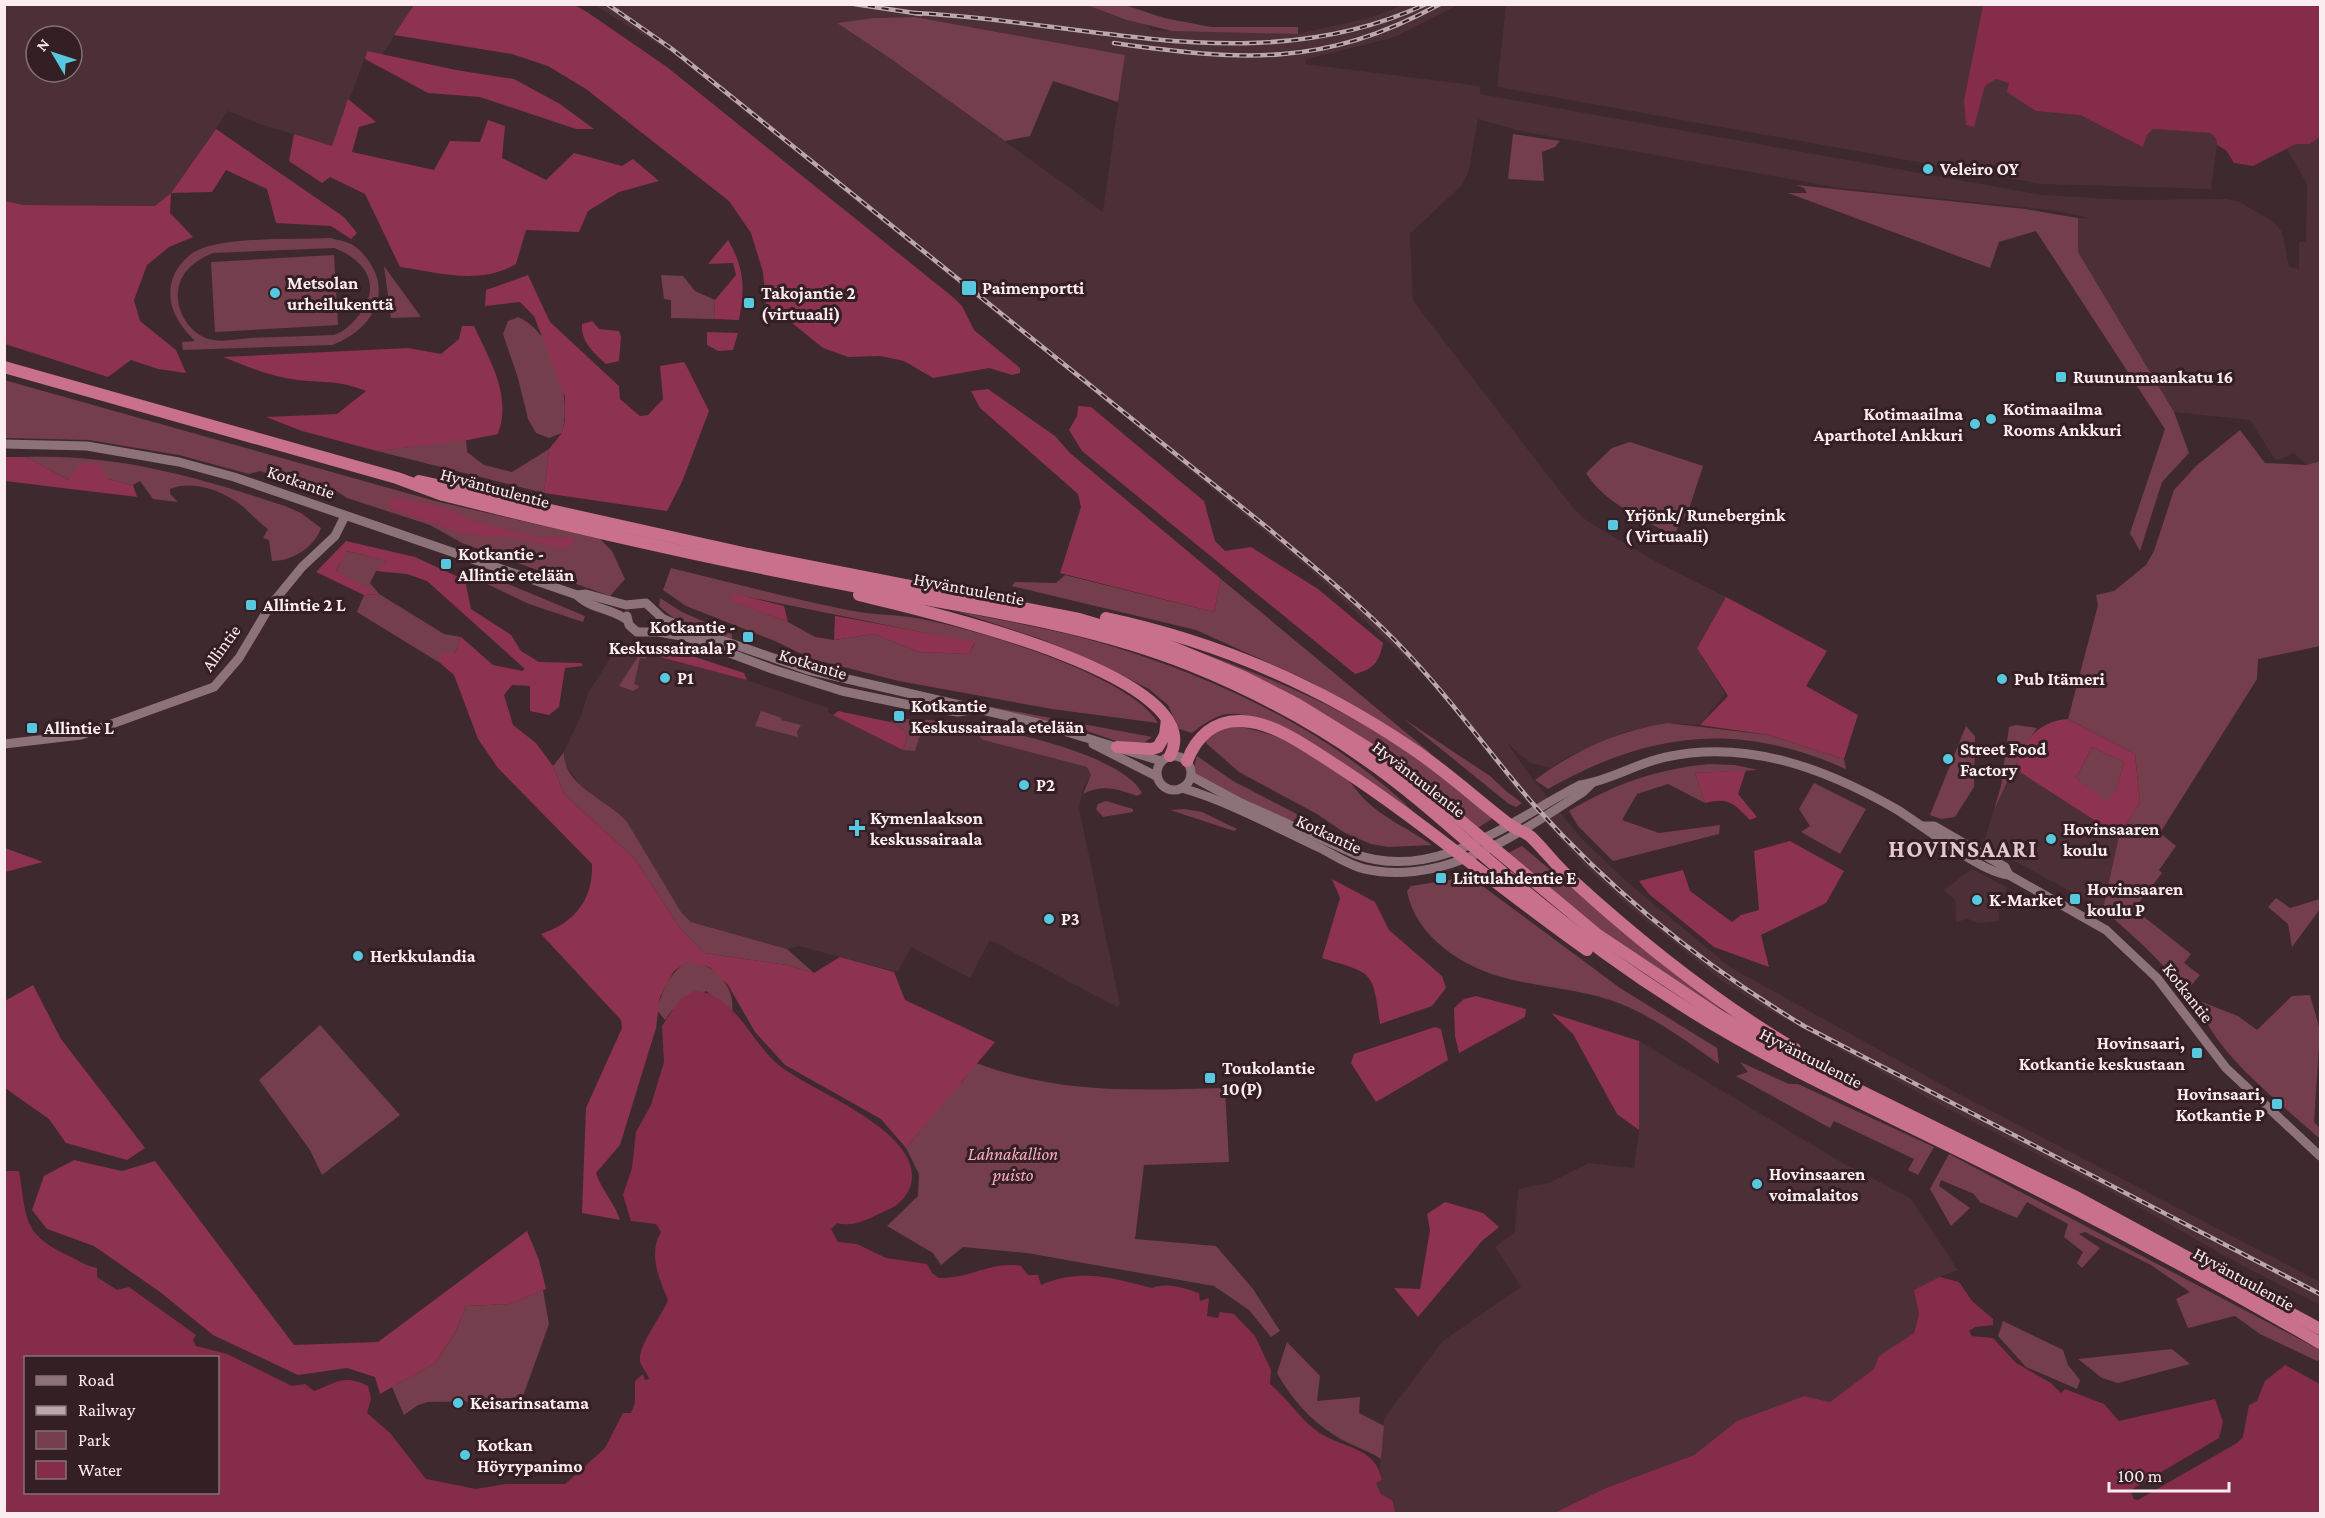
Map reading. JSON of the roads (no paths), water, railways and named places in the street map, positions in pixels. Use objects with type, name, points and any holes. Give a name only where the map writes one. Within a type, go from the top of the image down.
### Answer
[{"type":"highway","name":"Hyväntuulentie","points":[[4,367],[397,478],[443,495],[506,511],[780,572],[1004,614],[1103,636],[1171,658],[1239,686],[1292,713],[1363,757],[1411,793],[1568,926],[1661,993],[1786,1066],[2073,1207],[2211,1280],[2320,1343]]},
{"type":"highway","name":"Hyväntuulentie","points":[[397,478],[445,484],[748,554],[1032,608],[1107,626],[1183,651],[1244,676],[1314,713],[1394,766],[1552,899],[1644,968],[1742,1030],[2078,1198],[2320,1329]]},
{"type":"highway","points":[[780,572],[934,613],[1049,650],[1116,678],[1156,703],[1167,718],[1174,736],[1166,758]]},
{"type":"highway","points":[[1032,608],[1108,618],[1195,641],[1278,674],[1333,700],[1409,746],[1510,824],[1529,836],[1590,896],[1702,985],[1783,1042],[1881,1101]]},
{"type":"highway","points":[[1117,747],[1152,749],[1158,747],[1165,735],[1167,718]]},
{"type":"highway","points":[[1187,761],[1197,740],[1215,727],[1243,721],[1273,729],[1356,777],[1586,949],[1621,972],[1661,993]]},
{"type":"street","name":"Kotkantie","points":[[4,444],[87,446],[179,462],[234,477],[577,595],[586,594],[626,605],[635,604]]},
{"type":"street","name":"Allintie","points":[[4,744],[81,735],[214,687],[238,658],[270,606],[302,567],[334,536],[345,516]]},
{"type":"street","name":"Kotkantie","points":[[577,595],[583,602],[614,612],[627,620]]},
{"type":"street","points":[[646,603],[657,613],[655,626],[649,632],[633,630],[627,620],[630,609],[635,604],[646,603]]},
{"type":"street","name":"Kotkantie","points":[[657,613],[685,628],[785,663],[847,681],[1030,721],[1117,747],[1166,758]]},
{"type":"street","name":"Kotkantie","points":[[649,632],[687,637],[772,669],[842,691],[958,712],[972,710]]},
{"type":"street","name":"Kotkantie","points":[[1077,735],[1156,776]]},
{"type":"street","name":"Kotkantie","points":[[1191,776],[1239,802],[1366,858],[1404,861],[1446,854],[1493,834],[1580,784],[1592,783],[1643,763],[1688,753],[1761,755],[1790,761],[1832,776],[1923,826],[1929,834],[2001,875],[2009,875],[2106,930],[2172,995],[2226,1068],[2320,1156]]},
{"type":"street","points":[[1179,756],[1187,761],[1191,776],[1182,788],[1173,790],[1164,788],[1156,776],[1166,758],[1179,756]]},
{"type":"street","name":"Kotkantie","points":[[1182,788],[1228,805],[1365,869],[1422,870],[1455,861],[1502,842],[1583,792],[1592,783]]},
{"type":"water","points":[[1983,5],[2320,5],[2320,137],[2310,144],[2296,144],[2253,166],[2234,163],[2226,150],[2217,145],[2216,138],[2210,133],[2153,129],[2147,135],[2143,147],[2080,115],[2036,111],[2007,92],[2009,83],[1996,79],[1985,86],[1974,127],[1966,125],[1964,100]]},
{"type":"water","points":[[694,991],[721,1000],[732,1009],[770,1057],[780,1066],[863,1115],[901,1147],[910,1165],[911,1184],[905,1196],[891,1208],[862,1221],[850,1224],[837,1223],[831,1229],[838,1242],[857,1244],[886,1258],[927,1264],[932,1273],[939,1278],[950,1278],[1010,1265],[1021,1266],[1028,1275],[1038,1275],[1041,1285],[1070,1277],[1096,1276],[1152,1288],[1176,1286],[1199,1293],[1200,1301],[1209,1298],[1207,1316],[1218,1318],[1220,1312],[1234,1314],[1255,1336],[1271,1370],[1270,1384],[1305,1421],[1326,1437],[1356,1449],[1372,1460],[1382,1480],[1376,1483],[1381,1494],[1393,1501],[1395,1513],[5,1513],[5,1171],[19,1171],[29,1222],[41,1239],[82,1263],[97,1268],[97,1277],[117,1290],[129,1287],[196,1335],[193,1340],[196,1346],[227,1354],[292,1386],[305,1384],[314,1391],[335,1382],[353,1380],[368,1386],[371,1399],[367,1413],[390,1433],[426,1479],[476,1489],[506,1484],[565,1484],[605,1448],[623,1413],[631,1413],[635,1403],[635,1381],[643,1374],[645,1380],[649,1379],[640,1361],[640,1354],[668,1300],[658,1275],[655,1257],[657,1240],[661,1232],[656,1224],[631,1221],[623,1195],[632,1168],[636,1132],[651,1105],[664,1062],[662,1026],[680,999]]},
{"type":"water","points":[[1940,1277],[1959,1282],[1973,1302],[1993,1319],[1993,1325],[1975,1327],[1969,1331],[1972,1336],[1993,1338],[2016,1363],[2051,1383],[2061,1393],[2065,1389],[2104,1404],[2119,1421],[2215,1399],[2223,1422],[2219,1438],[2134,1488],[2131,1492],[2134,1499],[2138,1500],[2237,1443],[2243,1437],[2249,1405],[2257,1401],[2265,1381],[2285,1365],[2320,1384],[2320,1513],[1554,1513],[1606,1488],[1694,1455],[1737,1421],[1804,1396],[1830,1402],[1874,1369],[1879,1356],[1914,1333],[1919,1314],[1914,1290]]},
{"type":"railway","points":[[607,4],[672,49],[1269,529],[1340,589],[1391,636],[1424,671],[1535,806],[1565,838],[1628,898],[1696,953],[1731,979],[1804,1026],[2320,1294]]},
{"type":"railway","points":[[854,4],[921,14]]},
{"type":"railway","points":[[915,13],[980,18],[1173,41],[1237,43],[1300,39],[1363,27],[1426,4]]},
{"type":"railway","points":[[1114,43],[1202,54],[1281,54],[1319,49],[1358,40],[1398,25],[1440,4]]},
{"type":"place","name":"Veleiro OY","points":[[1928,169]]},
{"type":"place","name":"Paimenportti","points":[[969,288]]},
{"type":"place","name":"Metsolan urheilukenttä","points":[[275,293]]},
{"type":"place","name":"Takojantie 2 (virtuaali)","points":[[749,303]]},
{"type":"place","name":"Ruununmaankatu 16","points":[[2061,377]]},
{"type":"place","name":"Kotimaailma Rooms Ankkuri","points":[[1991,419]]},
{"type":"place","name":"Kotimaailma Aparthotel Ankkuri","points":[[1975,424]]},
{"type":"place","name":"Yrjönk/ Runebergink ( Virtuaali)","points":[[1613,525]]},
{"type":"place","name":"Kotkantie - Allintie etelään","points":[[446,564]]},
{"type":"place","name":"Allintie 2 L","points":[[251,605]]},
{"type":"place","name":"Kotkantie - Keskussairaala P","points":[[748,637]]},
{"type":"place","name":"P1","points":[[665,678]]},
{"type":"place","name":"Pub Itämeri","points":[[2002,679]]},
{"type":"place","name":"Kotkantie Keskussairaala etelään","points":[[899,716]]},
{"type":"place","name":"Allintie L","points":[[32,728]]},
{"type":"place","name":"Street Food Factory","points":[[1948,759]]},
{"type":"place","name":"P2","points":[[1024,785]]},
{"type":"place","name":"Kymenlaakson keskussairaala","points":[[857,828]]},
{"type":"place","name":"Hovinsaaren koulu","points":[[2051,839]]},
{"type":"place","name":"Liitulahdentie E","points":[[1441,878]]},
{"type":"place","name":"Hovinsaaren koulu P","points":[[2075,899]]},
{"type":"place","name":"K-Market","points":[[1977,900]]},
{"type":"place","name":"P3","points":[[1049,919]]},
{"type":"place","name":"Herkkulandia","points":[[358,956]]},
{"type":"place","name":"Hovinsaari, Kotkantie keskustaan","points":[[2197,1053]]},
{"type":"place","name":"Toukolantie 10(P)","points":[[1210,1078]]},
{"type":"place","name":"Hovinsaari, Kotkantie P","points":[[2277,1104]]},
{"type":"place","name":"Hovinsaaren voimalaitos","points":[[1757,1184]]},
{"type":"place","name":"Keisarinsatama","points":[[458,1403]]},
{"type":"place","name":"Kotkan Höyrypanimo","points":[[465,1455]]},
{"type":"district","name":"HOVINSAARI","points":[[1963,848]]},
{"type":"park label","name":"Lahnakallion puisto","points":[[1013,1164]]}]
